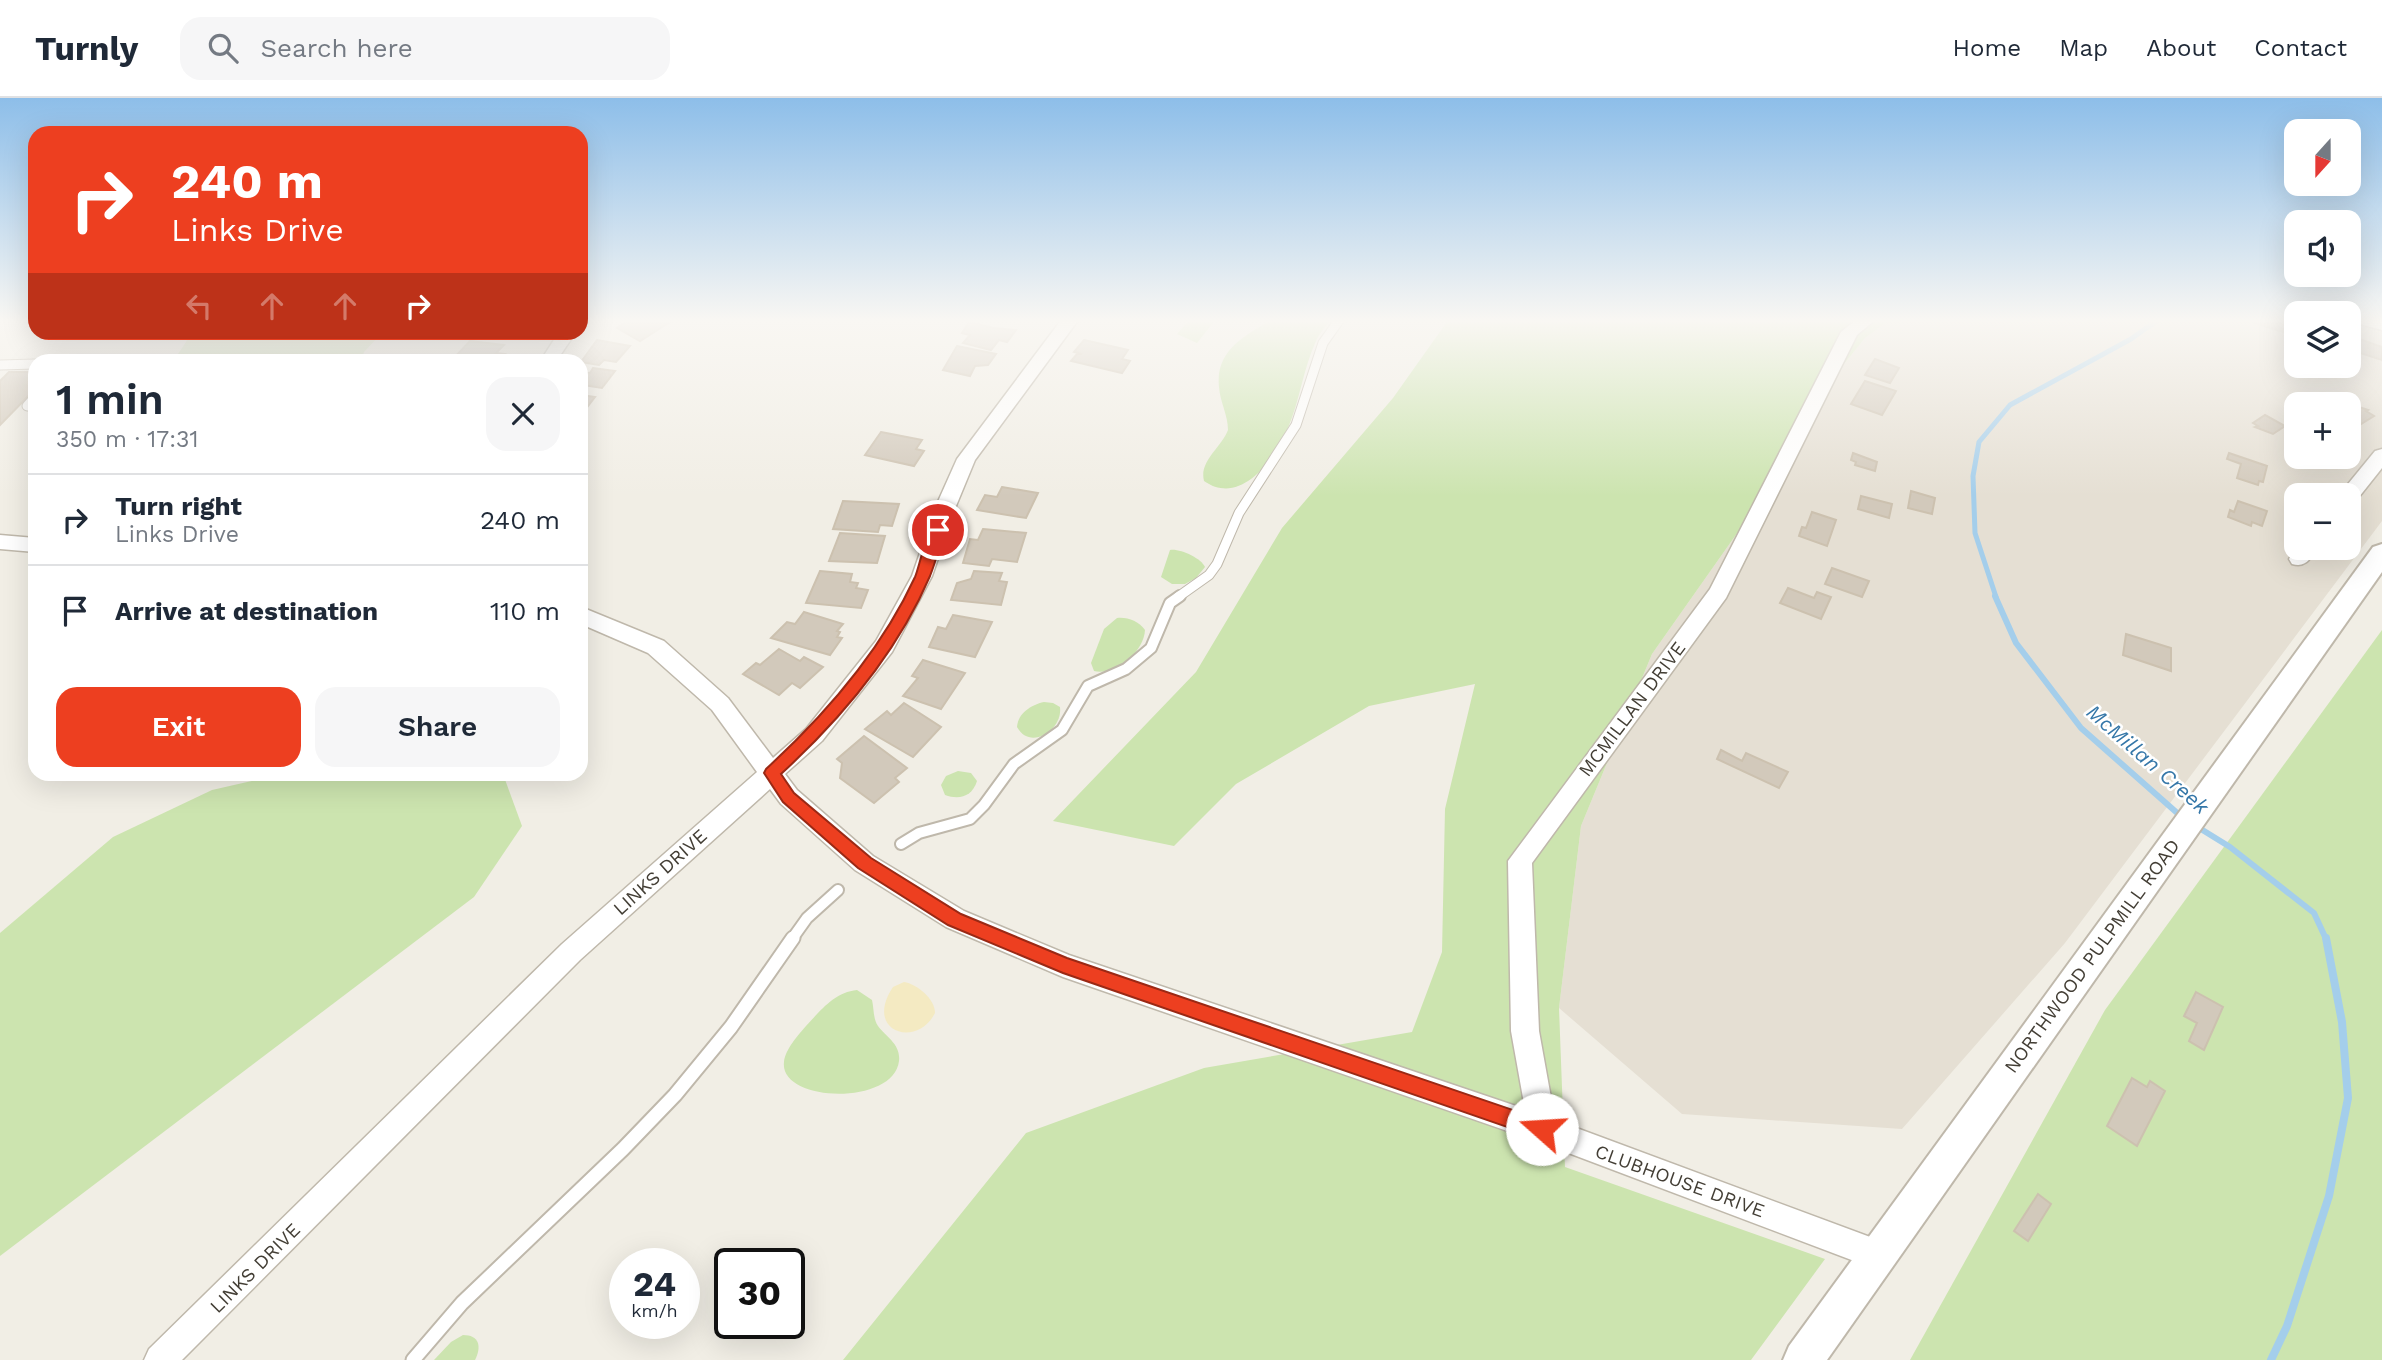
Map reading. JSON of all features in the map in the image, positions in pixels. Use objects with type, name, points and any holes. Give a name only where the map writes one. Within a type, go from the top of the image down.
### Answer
[{"type":"street","name":"LINKS DRIVE","points":[[160,1360],[571,952],[814,735],[884,646],[922,576],[946,506],[966,459],[1026,378]]},
{"type":"street","name":"MCMILLAN DRIVE","points":[[1542,1129],[1525,1031],[1520,861],[1719,593],[1827,378]]},
{"type":"street","points":[[2359,483],[2382,455]]},
{"type":"street","points":[[0,542],[28,544]]},
{"type":"street","name":"NORTHWOOD PULPMILL ROAD","points":[[1803,1360],[2382,553]]},
{"type":"street","name":"CLUBHOUSE DRIVE","points":[[588,618],[656,647],[720,704],[789,797],[864,863],[955,919],[1063,965],[1542,1129],[1878,1255]]},
{"type":"lane","points":[[901,844],[919,832],[948,827],[970,819],[984,805],[1014,764],[1062,730],[1087,686],[1126,669],[1151,648],[1170,603],[1209,575],[1217,564],[1239,513],[1291,433],[1313,378]]},
{"type":"lane","points":[[413,1360],[463,1303],[656,1116],[731,1027],[807,918],[838,890]]},
{"type":"shaded area","points":[[1833,378],[2382,378],[2382,521],[2361,549],[2361,483],[2284,483],[2284,560],[2353,560],[2065,943],[1902,1129],[1682,1114],[1559,1008],[1581,826],[1652,654],[1752,512],[1814,401]]},
{"type":"green space","points":[[1219,378],[1303,378],[1292,417],[1275,453],[1255,476],[1231,488],[1218,487],[1204,481],[1203,474],[1228,430]]},
{"type":"green space","points":[[1407,378],[1833,378],[1814,401],[1752,512],[1652,654],[1581,826],[1559,1008],[1565,1167],[1825,1259],[1751,1360],[843,1360],[1026,1133],[1204,1068],[1412,1032],[1442,952],[1445,809],[1475,684],[1369,706],[1236,784],[1174,846],[1053,821],[1196,672],[1282,528]]},
{"type":"green space","points":[[1170,550],[1189,554],[1205,567],[1196,578],[1185,584],[1172,584],[1161,577]]},
{"type":"green space","points":[[1117,618],[1129,619],[1145,630],[1140,646],[1119,666],[1102,672],[1094,671],[1091,663],[1104,629]]},
{"type":"green space","points":[[2382,630],[2382,1360],[1910,1360],[2105,1010]]},
{"type":"green space","points":[[1044,702],[1060,707],[1056,723],[1044,735],[1030,737],[1023,734],[1017,727],[1020,718],[1034,705]]},
{"type":"green space","points":[[958,771],[971,773],[977,781],[975,786],[964,796],[945,795],[941,785],[946,776]]},
{"type":"green space","points":[[252,781],[506,781],[522,826],[474,897],[0,1256],[0,933],[113,837],[212,790]]},
{"type":"green space","points":[[857,990],[872,1000],[876,1023],[898,1050],[899,1061],[892,1076],[878,1086],[859,1092],[817,1092],[799,1085],[787,1076],[784,1062],[789,1048],[829,1003],[842,994]]},
{"type":"green space","points":[[463,1335],[473,1337],[478,1342],[475,1360],[434,1360],[451,1342]]},
{"type":"sand","points":[[904,982],[924,993],[932,1003],[935,1013],[927,1024],[906,1032],[896,1030],[888,1024],[884,1015],[885,1003],[893,987]]},
{"type":"building","points":[[3,378],[28,378],[28,396],[0,425],[0,381]]},
{"type":"building","points":[[588,378],[610,378],[602,388],[588,386]]},
{"type":"building","points":[[1874,378],[1893,378],[1890,383]]},
{"type":"building","points":[[1865,381],[1896,391],[1882,415],[1851,404]]},
{"type":"building","points":[[588,396],[595,397],[588,406]]},
{"type":"building","points":[[2361,408],[2368,410],[2366,411],[2374,416],[2361,424]]},
{"type":"building","points":[[2265,415],[2284,427],[2273,434],[2255,427],[2258,426],[2253,423]]},
{"type":"building","points":[[881,432],[922,440],[916,449],[924,451],[914,466],[865,455]]},
{"type":"building","points":[[1853,453],[1877,462],[1875,471],[1855,465],[1856,462],[1851,460]]},
{"type":"building","points":[[2229,453],[2267,466],[2263,482],[2259,481],[2258,485],[2237,478],[2241,464],[2227,459]]},
{"type":"building","points":[[1002,487],[1038,493],[1026,518],[977,510],[985,495],[997,497]]},
{"type":"building","points":[[1911,491],[1935,498],[1932,514],[1908,508]]},
{"type":"building","points":[[1861,496],[1892,504],[1889,518],[1858,509]]},
{"type":"building","points":[[843,501],[899,504],[892,526],[880,525],[878,532],[833,529]]},
{"type":"building","points":[[2238,501],[2267,511],[2262,526],[2252,522],[2251,526],[2228,517],[2230,510],[2234,512]]},
{"type":"building","points":[[1812,512],[1836,520],[1827,546],[1799,536],[1802,527],[1806,528]]},
{"type":"building","points":[[983,529],[1026,533],[1017,562],[992,559],[989,566],[963,563],[970,539],[978,540]]},
{"type":"building","points":[[840,533],[885,536],[877,563],[829,561]]},
{"type":"building","points":[[1832,568],[1869,581],[1862,597],[1825,584]]},
{"type":"building","points":[[820,571],[852,574],[850,582],[858,583],[856,588],[868,590],[861,608],[806,603]]},
{"type":"building","points":[[974,571],[1002,573],[999,581],[1007,582],[1001,605],[951,600],[957,583],[971,579]]},
{"type":"building","points":[[1788,588],[1814,598],[1817,592],[1831,597],[1821,619],[1780,603]]},
{"type":"building","points":[[804,612],[843,624],[837,631],[840,632],[837,637],[842,638],[830,655],[771,638],[787,622],[795,624]]},
{"type":"building","points":[[953,615],[992,622],[975,657],[929,647],[938,627],[946,629]]},
{"type":"building","points":[[2126,634],[2171,648],[2171,671],[2123,655]]},
{"type":"building","points":[[779,649],[800,661],[804,657],[823,667],[800,688],[792,683],[779,695],[743,674],[756,663],[760,665]]},
{"type":"building","points":[[923,660],[965,673],[941,709],[903,696],[918,678],[912,676]]},
{"type":"building","points":[[904,703],[941,727],[913,757],[865,729],[887,711],[891,715]]},
{"type":"building","points":[[864,736],[907,768],[895,778],[899,782],[874,803],[840,778],[842,763],[837,759]]},
{"type":"building","points":[[1721,750],[1742,761],[1746,753],[1788,772],[1779,788],[1717,759]]},
{"type":"building","points":[[2196,992],[2223,1007],[2204,1050],[2189,1041],[2197,1023],[2184,1016]]},
{"type":"building","points":[[2132,1078],[2147,1087],[2150,1081],[2165,1091],[2137,1146],[2107,1126]]},
{"type":"building","points":[[2038,1194],[2051,1204],[2028,1241],[2014,1231]]},
{"type":"waterway","name":"McMillan Creek","points":[[1996,597],[1975,533],[1973,476],[1979,442],[2010,405],[2060,378]]},
{"type":"waterway","name":"McMillan Creek","points":[[1995,596],[2016,643],[2081,728],[2184,819]]},
{"type":"waterway","name":"McMillan Creek","points":[[2196,826],[2230,847],[2314,913],[2326,939]]},
{"type":"waterway","name":"McMillan Creek","points":[[2271,1360],[2287,1326],[2329,1196],[2348,1098],[2342,1022],[2326,938]]},
{"type":"route","points":[[938,530],[922,576],[884,646],[814,735],[772,773],[789,797],[864,863],[955,919],[1063,965],[1542,1129]]}]
